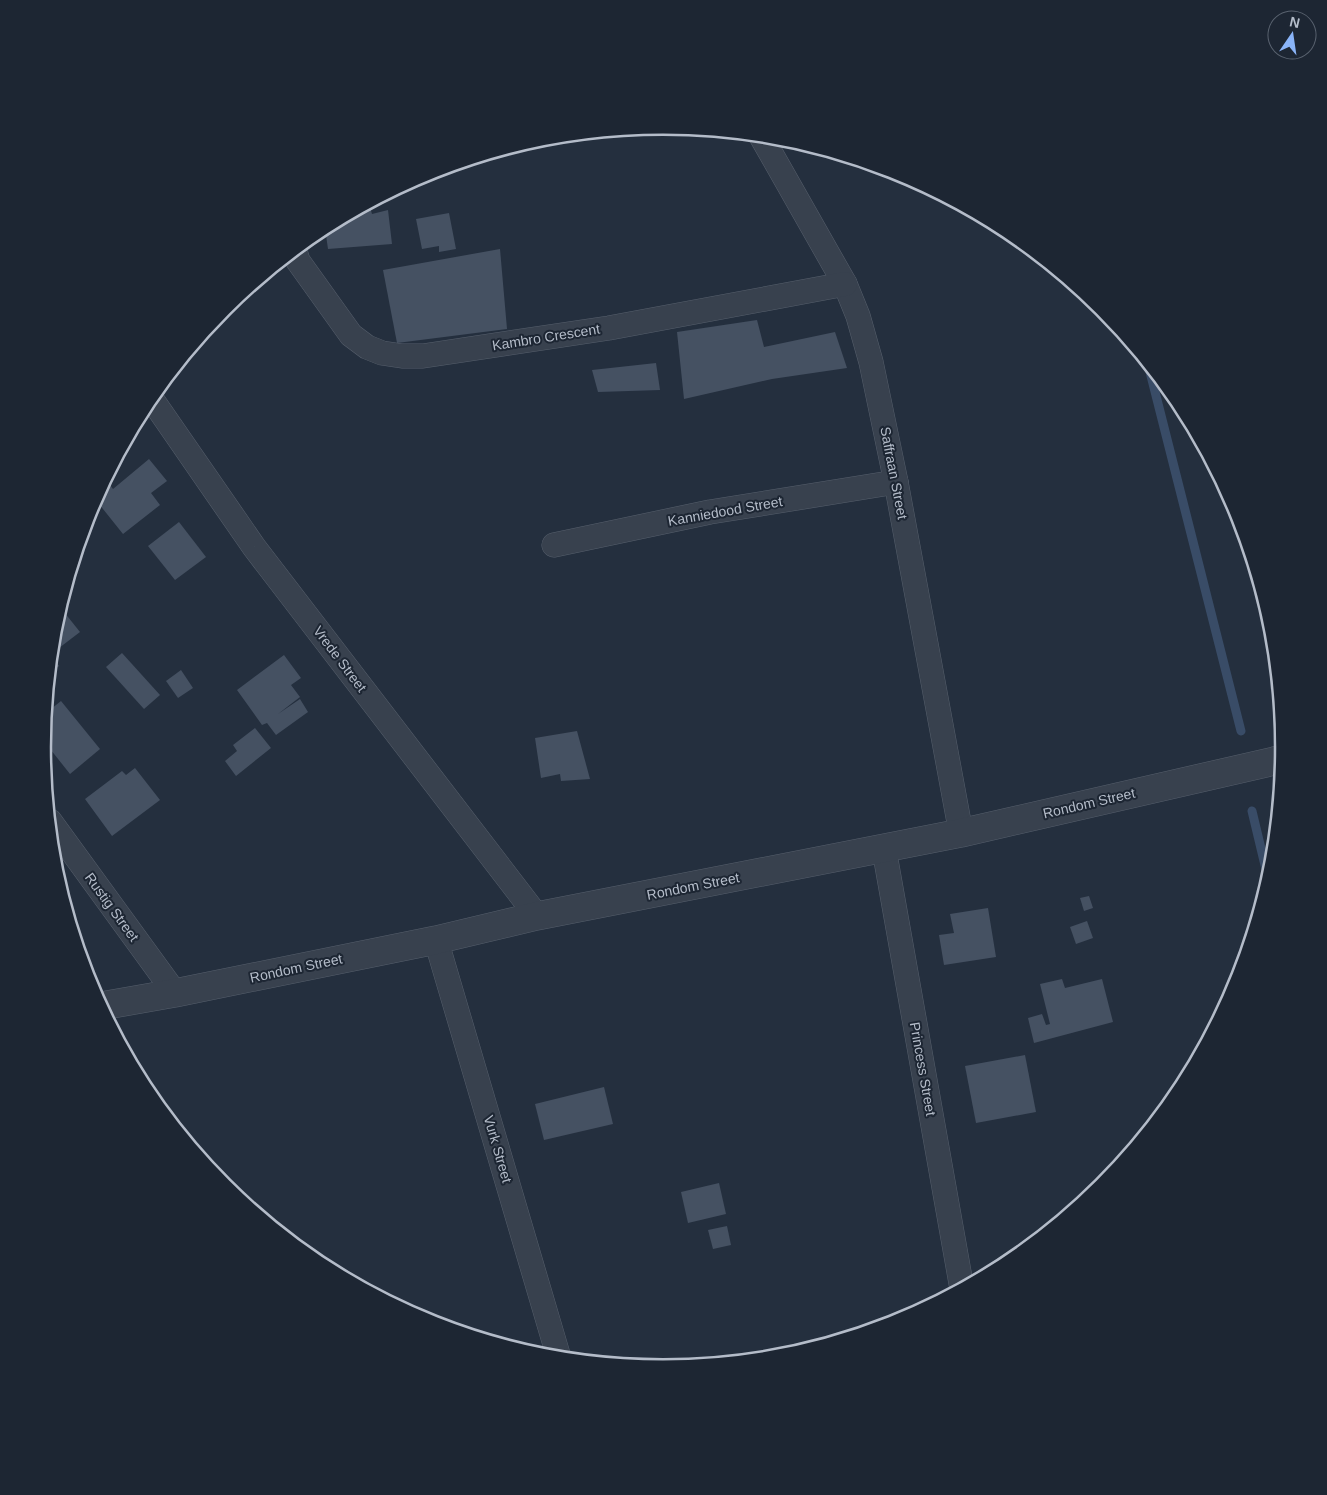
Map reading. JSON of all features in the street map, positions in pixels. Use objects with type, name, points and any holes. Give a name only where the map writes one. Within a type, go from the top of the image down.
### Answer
[{"type":"street","name":"Saffraan Street","points":[[766,144],[845,284],[858,316],[871,362],[896,482],[961,833]]},
{"type":"street","name":"Kambro Crescent","points":[[297,258],[351,335],[367,347],[382,353],[402,356],[423,356],[609,328],[845,284]]},
{"type":"street","name":"Vrede Street","points":[[156,405],[254,546],[537,916]]},
{"type":"street","name":"Kanniedood Street","points":[[554,545],[710,512],[896,482]]},
{"type":"street","name":"Rondom Street","points":[[108,1005],[436,940],[537,916],[961,833],[1275,761]]},
{"type":"street","name":"Rustig Street","points":[[57,830],[175,993]]},
{"type":"street","name":"Princess Street","points":[[884,849],[961,1283]]},
{"type":"street","name":"Vurk Street","points":[[436,940],[558,1350]]},
{"type":"building","points":[[371,210],[372,214],[388,210],[392,244],[328,249],[326,236]]},
{"type":"building","points":[[449,213],[456,249],[439,252],[439,246],[422,249],[416,219]]},
{"type":"building","points":[[500,249],[507,329],[397,343],[383,270]]},
{"type":"building","points":[[757,320],[764,347],[835,332],[847,368],[772,379],[684,399],[677,332]]},
{"type":"building","points":[[656,363],[660,390],[598,392],[592,370]]},
{"type":"building","points":[[149,459],[167,481],[151,493],[160,505],[123,534],[101,506],[110,485],[113,489]]},
{"type":"building","points":[[179,522],[206,557],[175,580],[148,546]]},
{"type":"building","points":[[66,615],[80,632],[60,648]]},
{"type":"building","points":[[122,653],[160,695],[144,709],[106,667]]},
{"type":"building","points":[[284,655],[301,678],[291,685],[300,697],[278,714],[300,699],[308,712],[276,735],[267,723],[262,725],[237,690]]},
{"type":"building","points":[[181,670],[193,688],[178,698],[166,681]]},
{"type":"building","points":[[61,701],[100,749],[70,774],[51,750],[53,707]]},
{"type":"building","points":[[255,728],[271,748],[236,776],[225,761],[237,751],[233,745]]},
{"type":"building","points":[[577,731],[590,779],[561,781],[560,774],[541,778],[535,738]]},
{"type":"building","points":[[135,768],[160,800],[112,836],[85,799],[122,771],[126,775]]},
{"type":"building","points":[[1089,896],[1093,908],[1084,911],[1080,898]]},
{"type":"building","points":[[988,908],[996,957],[944,965],[939,935],[954,933],[950,914]]},
{"type":"building","points":[[1087,921],[1093,938],[1076,944],[1070,927]]},
{"type":"building","points":[[1062,979],[1065,988],[1102,979],[1113,1022],[1034,1043],[1028,1018],[1042,1014],[1046,1025],[1050,1024],[1040,984]]},
{"type":"building","points":[[1025,1055],[1036,1112],[976,1123],[965,1066]]},
{"type":"building","points":[[604,1087],[613,1124],[544,1140],[535,1104]]},
{"type":"building","points":[[719,1183],[726,1214],[688,1223],[681,1192]]},
{"type":"building","points":[[727,1226],[731,1245],[713,1249],[708,1230]]},
{"type":"waterway","points":[[1152,379],[1241,731]]},
{"type":"waterway","points":[[1252,811],[1265,864]]}]
